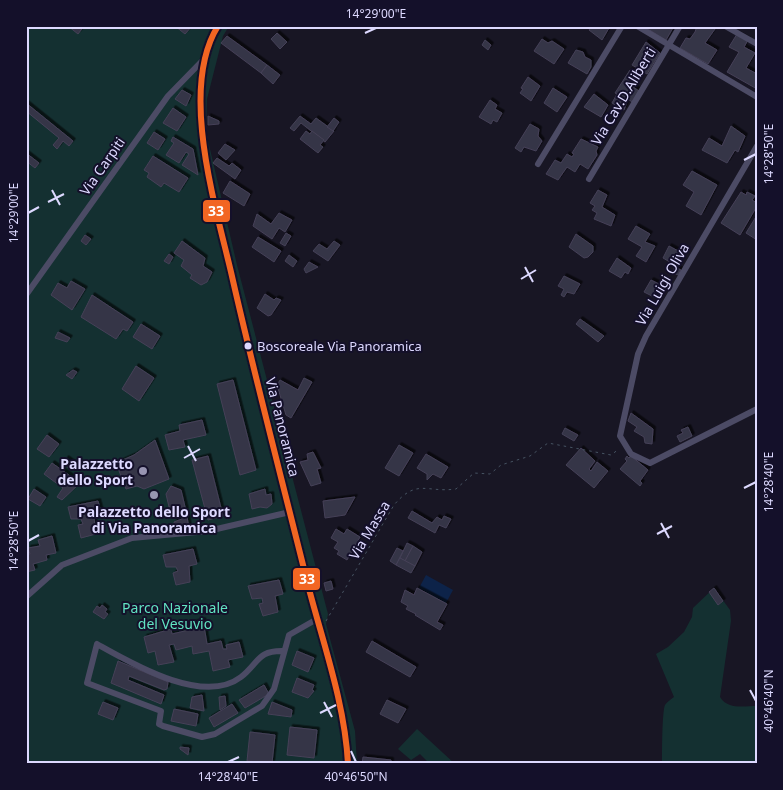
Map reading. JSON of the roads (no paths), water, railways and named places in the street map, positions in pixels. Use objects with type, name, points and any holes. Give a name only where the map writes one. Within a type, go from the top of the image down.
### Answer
[{"type":"street","name":"Via Panoramica","points":[[218,26],[205,58],[200,96],[202,130],[214,198],[244,332],[347,740],[348,764]]},
{"type":"street","points":[[538,164],[622,26]]},
{"type":"street","points":[[637,26],[757,97]]},
{"type":"street","name":"Via Cav.D.Aliberti","points":[[588,179],[680,26]]},
{"type":"street","points":[[725,26],[757,44]]},
{"type":"street","name":"Via Carpiti","points":[[26,294],[168,96],[205,58]]},
{"type":"street","name":"Via Luigi Oliva","points":[[757,146],[646,336],[638,354],[620,436],[631,454],[650,463],[757,409]]},
{"type":"street","points":[[26,597],[62,565],[132,538],[208,531],[290,512]]},
{"type":"street","points":[[284,651],[270,650],[260,656],[241,677],[222,686],[184,685],[139,668],[97,644],[87,683],[162,711],[159,724],[163,726],[202,736],[215,734],[262,706],[274,689],[289,635],[317,618]]},
{"type":"water","points":[[426,575],[453,590],[446,603],[419,588]]},
{"type":"place","name":"Boscoreale Via Panoramica","points":[[248,346]]},
{"type":"place","name":"Palazzetto dello Sport","points":[[143,471]]},
{"type":"place","name":"Palazzetto dello Sport di Via Panoramica","points":[[154,495]]},
{"type":"park label","name":"Parco Nazionale del Vesuvio","points":[[175,616]]}]
